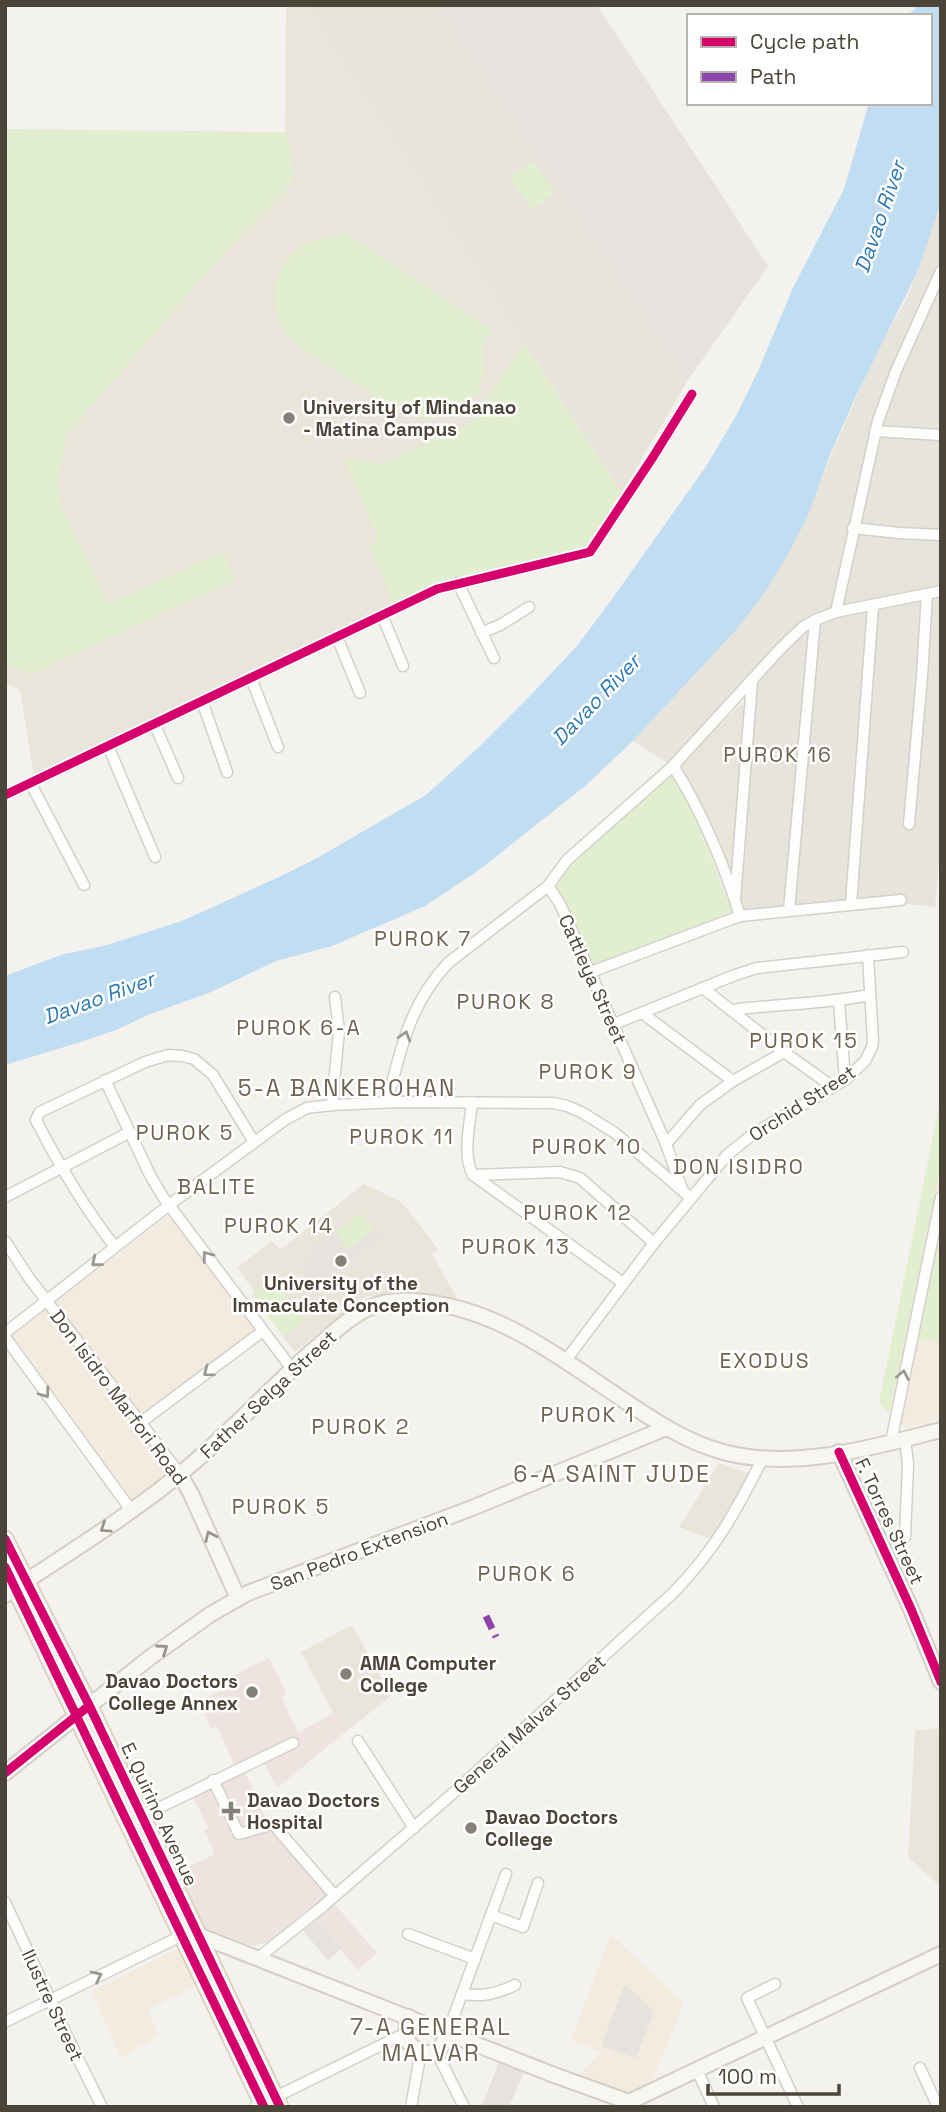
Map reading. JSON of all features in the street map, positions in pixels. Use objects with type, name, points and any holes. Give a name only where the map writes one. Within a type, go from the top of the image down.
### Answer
[{"type":"main road","name":"Father Selga Street","points":[[16,1588],[180,1474],[325,1340],[363,1311],[379,1304],[400,1301],[432,1303],[474,1313],[515,1330],[566,1360],[666,1428],[725,1452],[763,1458],[790,1458],[839,1452],[941,1430]]},
{"type":"main road","name":"San Pedro Extension","points":[[5,1773],[148,1659],[238,1598],[472,1508],[666,1428]]},
{"type":"main road","name":"F. Torres Street","points":[[839,1452],[911,1609],[941,1682]]},
{"type":"main road","name":"Don Isidro Marfori Road","points":[[180,1474],[238,1598]]},
{"type":"main road","name":"E. Quirino Avenue","points":[[5,1539],[16,1588],[89,1705],[142,1816],[190,1935],[267,2104]]},
{"type":"main road","name":"E. Quirino Avenue","points":[[5,1567],[76,1716],[190,1935]]},
{"type":"main road","points":[[190,1935],[258,1958],[630,2105],[697,2070],[941,1954]]},
{"type":"main road","points":[[409,2017],[406,2033],[410,2045],[429,2051],[443,2045],[448,2032]]},
{"type":"street","points":[[836,612],[875,431],[896,371],[941,271]]},
{"type":"street","points":[[5,796],[437,589],[590,552],[692,394]]},
{"type":"street","points":[[875,431],[941,435]]},
{"type":"street","points":[[853,528],[941,535]]},
{"type":"street","points":[[458,583],[494,658]]},
{"type":"street","points":[[387,1102],[410,1020],[429,985],[448,963],[548,886],[567,860],[673,766],[783,646],[815,620],[836,612],[941,592]]},
{"type":"street","points":[[909,824],[927,594]]},
{"type":"street","points":[[851,904],[873,606]]},
{"type":"street","points":[[481,633],[529,607]]},
{"type":"street","points":[[382,615],[403,666]]},
{"type":"street","points":[[789,910],[815,620]]},
{"type":"street","points":[[337,637],[360,693]]},
{"type":"street","points":[[251,678],[278,747]]},
{"type":"street","points":[[735,899],[752,682]]},
{"type":"street","points":[[202,701],[227,772]]},
{"type":"street","points":[[154,723],[178,778]]},
{"type":"street","points":[[108,746],[155,857]]},
{"type":"street","points":[[673,766],[688,788],[740,916]]},
{"type":"street","points":[[31,784],[84,885]]},
{"type":"street","name":"Cattleya Street","points":[[548,886],[560,904],[614,1024],[666,1144],[682,1190]]},
{"type":"street","points":[[591,972],[740,916],[901,900]]},
{"type":"street","points":[[614,1024],[757,968],[903,952]]},
{"type":"street","name":"Orchid Street","points":[[566,1360],[654,1243],[727,1156],[744,1140],[845,1080],[865,1061],[872,1047],[868,955]]},
{"type":"street","points":[[703,988],[833,1087]]},
{"type":"street","points":[[730,1010],[839,1001],[870,995]]},
{"type":"street","points":[[332,1105],[340,1031],[335,997]]},
{"type":"street","points":[[839,1001],[845,1080]]},
{"type":"street","points":[[642,1013],[733,1082]]},
{"type":"street","points":[[666,1144],[700,1105],[784,1052]]},
{"type":"street","points":[[115,1247],[88,1212],[61,1167],[36,1120],[40,1112],[106,1080],[168,1055],[194,1059],[205,1067],[221,1086],[254,1142]]},
{"type":"street","points":[[106,1080],[154,1183],[292,1369]]},
{"type":"street","points":[[131,1510],[5,1335],[169,1205],[297,1112],[332,1105],[387,1102],[553,1103],[567,1106],[615,1133],[691,1198]]},
{"type":"street","points":[[472,1102],[468,1167],[473,1175],[623,1283]]},
{"type":"street","points":[[5,1197],[130,1132]]},
{"type":"street","points":[[473,1175],[560,1172],[570,1174],[580,1178],[654,1243]]},
{"type":"street","points":[[905,1537],[908,1464],[898,1440],[941,1197]]},
{"type":"street","name":"Don Isidro Marfori Road","points":[[5,1241],[47,1301],[180,1474]]},
{"type":"street","points":[[140,1423],[263,1331]]},
{"type":"street","name":"General Malvar Street","points":[[258,1958],[414,1828],[656,1610],[688,1578],[719,1539],[763,1458]]},
{"type":"street","points":[[358,1741],[414,1828]]},
{"type":"street","points":[[142,1816],[293,1743]]},
{"type":"street","points":[[211,1781],[239,1834],[273,1824],[335,1896]]},
{"type":"street","points":[[448,2032],[506,1874]]},
{"type":"street","points":[[491,1915],[523,1927],[538,1883]]},
{"type":"street","name":"Ilustre Street","points":[[5,1902],[102,2107]]},
{"type":"street","points":[[408,1934],[475,1959]]},
{"type":"street","points":[[5,2022],[50,1998],[190,1935]]},
{"type":"street","points":[[775,1984],[747,1998],[798,2107]]},
{"type":"street","points":[[462,1994],[484,1996],[515,1985]]},
{"type":"street","points":[[267,2104],[406,2033]]},
{"type":"street","points":[[411,2107],[429,2051]]},
{"type":"street","points":[[429,2051],[464,2107]]},
{"type":"street","points":[[920,2067],[938,2107]]},
{"type":"street","points":[[697,2070],[714,2107]]},
{"type":"shaded area","name":"University of Mindanao - Matina Campus","points":[[286,5],[306,5],[622,493],[395,606],[34,776],[20,690],[5,683],[5,129],[285,132]]},
{"type":"shaded area","points":[[306,5],[437,5],[688,380],[622,493]]},
{"type":"shaded area","points":[[437,5],[597,5],[768,266],[688,380]]},
{"type":"shaded area","points":[[941,200],[941,842],[935,907],[906,904],[736,918],[755,682],[669,764],[633,741],[665,707],[818,486],[873,359],[907,298]]},
{"type":"shaded area","points":[[742,703],[748,711],[733,872],[726,878],[676,769]]},
{"type":"shaded area","points":[[941,1097],[941,1419],[905,1428],[879,1403]]},
{"type":"shaded area","name":"University of the Immaculate Conception","points":[[364,1184],[400,1201],[411,1214],[438,1249],[432,1254],[458,1300],[418,1294],[366,1296],[295,1352],[252,1295],[255,1292],[237,1268],[272,1241],[280,1250]]},
{"type":"shaded area","points":[[171,1213],[258,1331],[142,1418],[54,1303]]},
{"type":"shaded area","points":[[374,1230],[379,1236],[305,1295],[304,1265],[313,1250],[335,1233],[349,1250]]},
{"type":"shaded area","points":[[47,1307],[173,1472],[133,1503],[10,1337]]},
{"type":"shaded area","points":[[719,1463],[751,1474],[714,1540],[679,1527]]},
{"type":"shaded area","name":"AMA Computer College","points":[[352,1625],[391,1696],[344,1733],[301,1652]]},
{"type":"shaded area","name":"Davao Doctors Hospital","points":[[269,1658],[287,1694],[281,1697],[298,1733],[333,1713],[344,1733],[277,1788],[264,1762],[244,1772],[260,1800],[257,1802],[268,1822],[333,1887],[326,1894],[377,1953],[358,1970],[307,1910],[269,1942],[252,1946],[200,1926],[176,1873],[215,1854],[204,1830],[208,1828],[192,1795],[237,1772],[217,1726],[211,1728],[199,1701],[224,1689],[221,1681]]},
{"type":"shaded area","points":[[941,1728],[941,1887],[908,1857],[915,1730]]},
{"type":"shaded area","points":[[316,1920],[341,1949],[328,1960],[303,1931]]},
{"type":"shaded area","points":[[611,1934],[684,2003],[652,2082],[632,2094],[579,2074],[601,2052],[571,2040]]},
{"type":"shaded area","points":[[178,1948],[196,1987],[148,2009],[159,2036],[121,2058],[91,1991]]},
{"type":"shaded area","points":[[625,1984],[654,2012],[636,2058],[601,2046]]},
{"type":"shaded area","points":[[499,2062],[524,2072],[509,2107],[484,2107],[482,2105]]},
{"type":"green space","points":[[5,129],[286,133],[294,169],[290,185],[215,263],[67,435],[57,483],[61,507],[109,604],[223,552],[235,580],[31,674],[5,664]]},
{"type":"green space","points":[[533,161],[555,193],[531,209],[510,178]]},
{"type":"green space","points":[[342,231],[492,330],[484,342],[485,369],[478,389],[482,392],[479,397],[474,394],[459,408],[442,416],[423,418],[403,414],[303,349],[287,334],[278,316],[275,297],[277,279],[285,263],[298,249],[316,240],[338,237]]},
{"type":"green space","points":[[524,343],[622,493],[588,548],[395,606],[369,545],[379,539],[343,458],[382,464],[471,423]]},
{"type":"green space","points":[[672,772],[686,791],[732,912],[595,967],[554,885],[568,865]]},
{"type":"green space","points":[[941,1097],[941,1164],[889,1414],[879,1403]]},
{"type":"green space","points":[[361,1213],[374,1230],[348,1250],[335,1233]]},
{"type":"green space","points":[[941,1227],[941,1342],[919,1339]]},
{"type":"green space","points":[[272,1279],[304,1321],[284,1337],[252,1295]]},
{"type":"water","name":"Davao River","points":[[916,5],[941,5],[939,208],[918,271],[854,400],[807,518],[764,594],[735,631],[633,741],[584,787],[479,870],[425,906],[332,946],[276,961],[211,992],[116,1030],[5,1065],[5,976],[61,955],[107,945],[182,921],[317,858],[426,795],[479,747],[577,646],[707,465],[736,416],[792,290],[844,189],[868,105],[932,105],[932,14],[909,14]]},
{"type":"marked path","points":[[486,1616],[496,1637]]},
{"type":"cycle path","points":[[5,795],[437,589],[590,552],[692,394]]},
{"type":"cycle path","points":[[839,1452],[911,1609],[941,1682]]},
{"type":"cycle path","points":[[5,1539],[89,1705],[280,2107]]},
{"type":"cycle path","points":[[5,1567],[264,2107]]},
{"type":"cycle path","points":[[5,1773],[85,1709]]},
{"type":"place","name":"University of Mindanao - Matina Campus","points":[[289,418]]},
{"type":"place","name":"University of the Immaculate Conception","points":[[341,1261]]},
{"type":"place","name":"AMA Computer College","points":[[346,1674]]},
{"type":"place","name":"Davao Doctors College Annex","points":[[252,1692]]},
{"type":"place","name":"Davao Doctors Hospital","points":[[231,1811]]},
{"type":"place","name":"Davao Doctors College","points":[[471,1828]]},
{"type":"district","name":"PUROK 16","points":[[778,755]]},
{"type":"district","name":"PUROK 7","points":[[423,939]]},
{"type":"district","name":"PUROK 8","points":[[506,1002]]},
{"type":"district","name":"PUROK 6-A","points":[[299,1028]]},
{"type":"district","name":"PUROK 15","points":[[804,1041]]},
{"type":"district","name":"PUROK 9","points":[[588,1072]]},
{"type":"district","name":"5-A BANKEROHAN","points":[[347,1088]]},
{"type":"district","name":"PUROK 5","points":[[185,1133]]},
{"type":"district","name":"PUROK 11","points":[[402,1137]]},
{"type":"district","name":"PUROK 10","points":[[587,1147]]},
{"type":"district","name":"DON ISIDRO","points":[[739,1167]]},
{"type":"district","name":"BALITE","points":[[217,1187]]},
{"type":"district","name":"PUROK 12","points":[[578,1213]]},
{"type":"district","name":"PUROK 14","points":[[279,1226]]},
{"type":"district","name":"PUROK 13","points":[[516,1247]]},
{"type":"district","name":"EXODUS","points":[[765,1361]]},
{"type":"district","name":"PUROK 1","points":[[588,1415]]},
{"type":"district","name":"PUROK 2","points":[[361,1427]]},
{"type":"district","name":"6-A SAINT JUDE","points":[[612,1474]]},
{"type":"district","name":"PUROK 5","points":[[281,1507]]},
{"type":"district","name":"PUROK 6","points":[[527,1574]]},
{"type":"district","name":"7-A GENERAL MALVAR","points":[[431,2040]]}]
